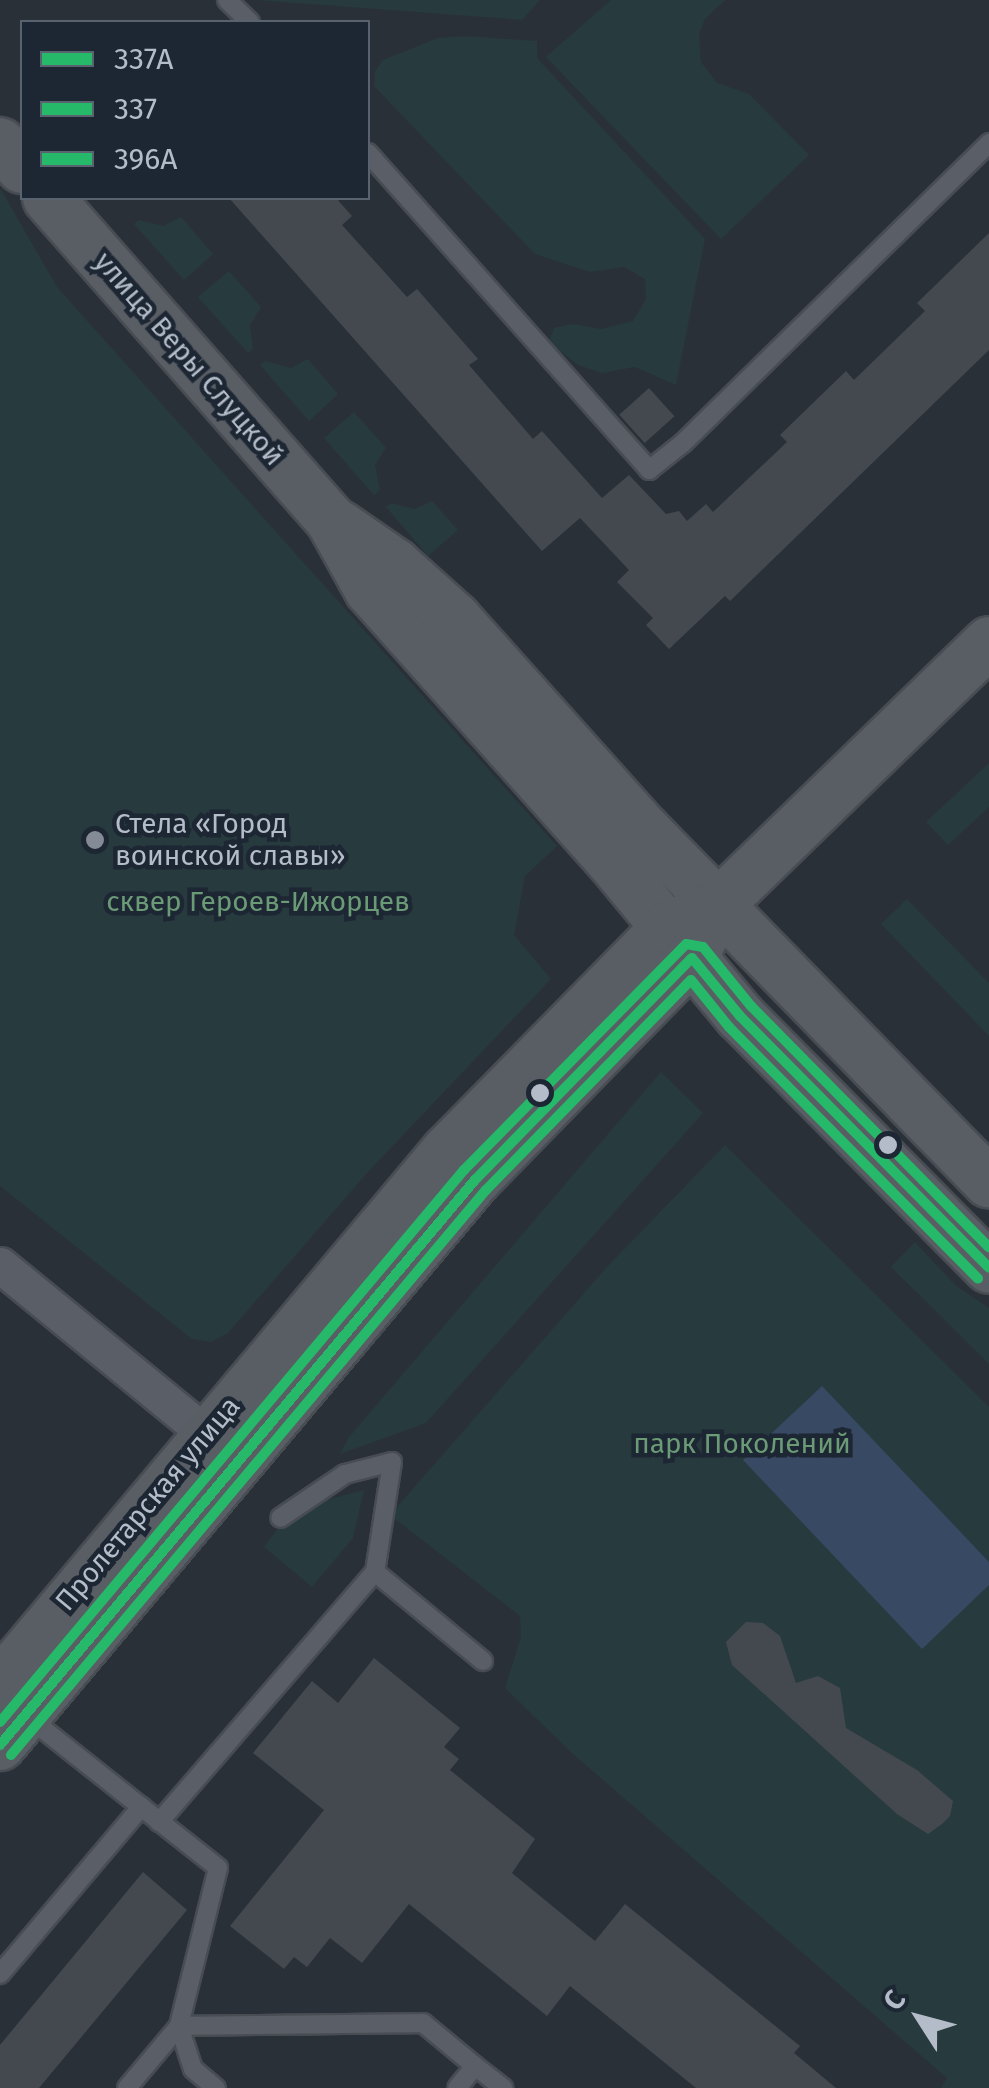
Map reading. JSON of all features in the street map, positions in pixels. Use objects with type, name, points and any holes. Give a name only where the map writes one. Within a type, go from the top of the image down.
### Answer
[{"type":"street","points":[[0,143],[20,166]]},
{"type":"street","name":"улица Веры Слуцкой","points":[[50,200],[331,520],[370,590],[740,1016],[989,1268]]},
{"type":"street","name":"улица Веры Слуцкой","points":[[331,520],[395,564],[456,619],[718,905],[989,1182]]},
{"type":"street","name":"Пролетарская улица","points":[[8,1714],[222,1447],[475,1180],[680,943],[989,642]]},
{"type":"street","points":[[0,1265],[222,1447]]},
{"type":"lane","points":[[228,0],[248,20]]},
{"type":"lane","points":[[370,155],[649,470],[682,443],[989,144]]},
{"type":"lane","points":[[159,1822],[376,1572],[392,1462],[344,1474],[280,1518]]},
{"type":"lane","points":[[376,1572],[483,1662]]},
{"type":"lane","points":[[8,1714],[141,1807],[218,1868],[179,2026],[127,2088]]},
{"type":"lane","points":[[0,1974],[141,1807]]},
{"type":"lane","points":[[179,2026],[422,2023],[504,2088]]},
{"type":"lane","points":[[179,2026],[192,2069],[216,2088]]},
{"type":"lane","points":[[457,2088],[476,2066]]},
{"type":"green space","points":[[257,0],[540,0],[522,20]]},
{"type":"green space","points":[[611,0],[725,0],[705,19],[699,34],[701,62],[717,83],[749,94],[809,155],[721,239],[546,57]]},
{"type":"green space","points":[[438,38],[537,41],[537,58],[705,239],[676,385],[635,367],[602,373],[578,365],[549,342],[554,328],[572,324],[601,329],[633,321],[646,299],[645,279],[624,267],[590,272],[535,254],[374,86],[375,71],[383,60]]},
{"type":"green space","name":"сквер Героев-Ижорцев","points":[[0,188],[57,287],[557,846],[525,876],[514,935],[551,979],[367,1173],[228,1333],[211,1342],[192,1339],[0,1186]]},
{"type":"green space","points":[[181,217],[213,254],[184,280],[134,224],[139,220],[163,226]]},
{"type":"green space","points":[[229,271],[261,307],[250,325],[253,349],[248,353],[198,297]]},
{"type":"green space","points":[[308,359],[338,394],[309,421],[260,365],[265,361],[291,368]]},
{"type":"green space","points":[[354,412],[386,448],[375,465],[380,490],[374,495],[324,438]]},
{"type":"green space","points":[[432,501],[458,530],[428,556],[386,507],[391,503],[415,509]]},
{"type":"green space","points":[[989,763],[989,807],[948,845],[926,822]]},
{"type":"green space","points":[[907,899],[989,983],[989,1036],[881,924]]},
{"type":"green space","points":[[661,1072],[703,1113],[426,1423],[340,1454],[349,1437]]},
{"type":"green space","name":"парк Поколений","points":[[725,1145],[989,1407],[989,2088],[941,2088],[947,2078],[573,1754],[505,1688],[521,1637],[520,1616],[390,1515],[606,1268]]},
{"type":"green space","points":[[915,1242],[955,1285],[989,1308],[989,1364],[891,1267]]},
{"type":"green space","points":[[364,1490],[353,1538],[312,1587],[264,1547],[279,1527],[311,1504]]},
{"type":"water","points":[[822,1386],[989,1562],[989,1585],[922,1649],[743,1460]]},
{"type":"building","points":[[231,200],[338,200],[352,216],[342,225],[407,297],[417,289],[478,359],[469,365],[533,439],[542,431],[602,498],[629,475],[666,514],[679,511],[687,521],[706,504],[713,512],[787,442],[780,435],[846,371],[854,380],[925,311],[917,303],[989,233],[989,350],[730,601],[725,596],[669,649],[646,625],[653,618],[617,582],[629,570],[580,518],[542,551]]},
{"type":"building","points":[[649,388],[674,416],[645,443],[619,415]]},
{"type":"building","points":[[746,1622],[763,1623],[780,1636],[796,1683],[818,1676],[840,1688],[846,1728],[917,1770],[953,1801],[950,1816],[928,1834],[897,1814],[732,1665],[726,1642]]},
{"type":"building","points":[[374,1658],[460,1728],[444,1747],[459,1759],[450,1770],[535,1839],[512,1873],[595,1941],[625,1904],[800,2046],[794,2053],[836,2088],[696,2088],[570,1986],[547,2016],[409,1904],[362,1963],[330,1938],[307,1967],[294,1957],[284,1969],[230,1926],[324,1810],[253,1753],[312,1681],[338,1703]]},
{"type":"building","points":[[143,1872],[187,1910],[39,2088],[0,2088],[0,2045]]},
{"type":"transit line","name":"396А","points":[[0,1722],[464,1170],[686,944],[703,947],[751,1006],[989,1247]]},
{"type":"transit line","name":"337А","points":[[0,1745],[475,1180],[692,958],[740,1016],[989,1268]]},
{"type":"transit line","name":"337","points":[[11,1755],[486,1190],[691,980],[729,1027],[978,1279]]},
{"type":"place","name":"Стела «Город воинской славы»","points":[[95,840]]}]
